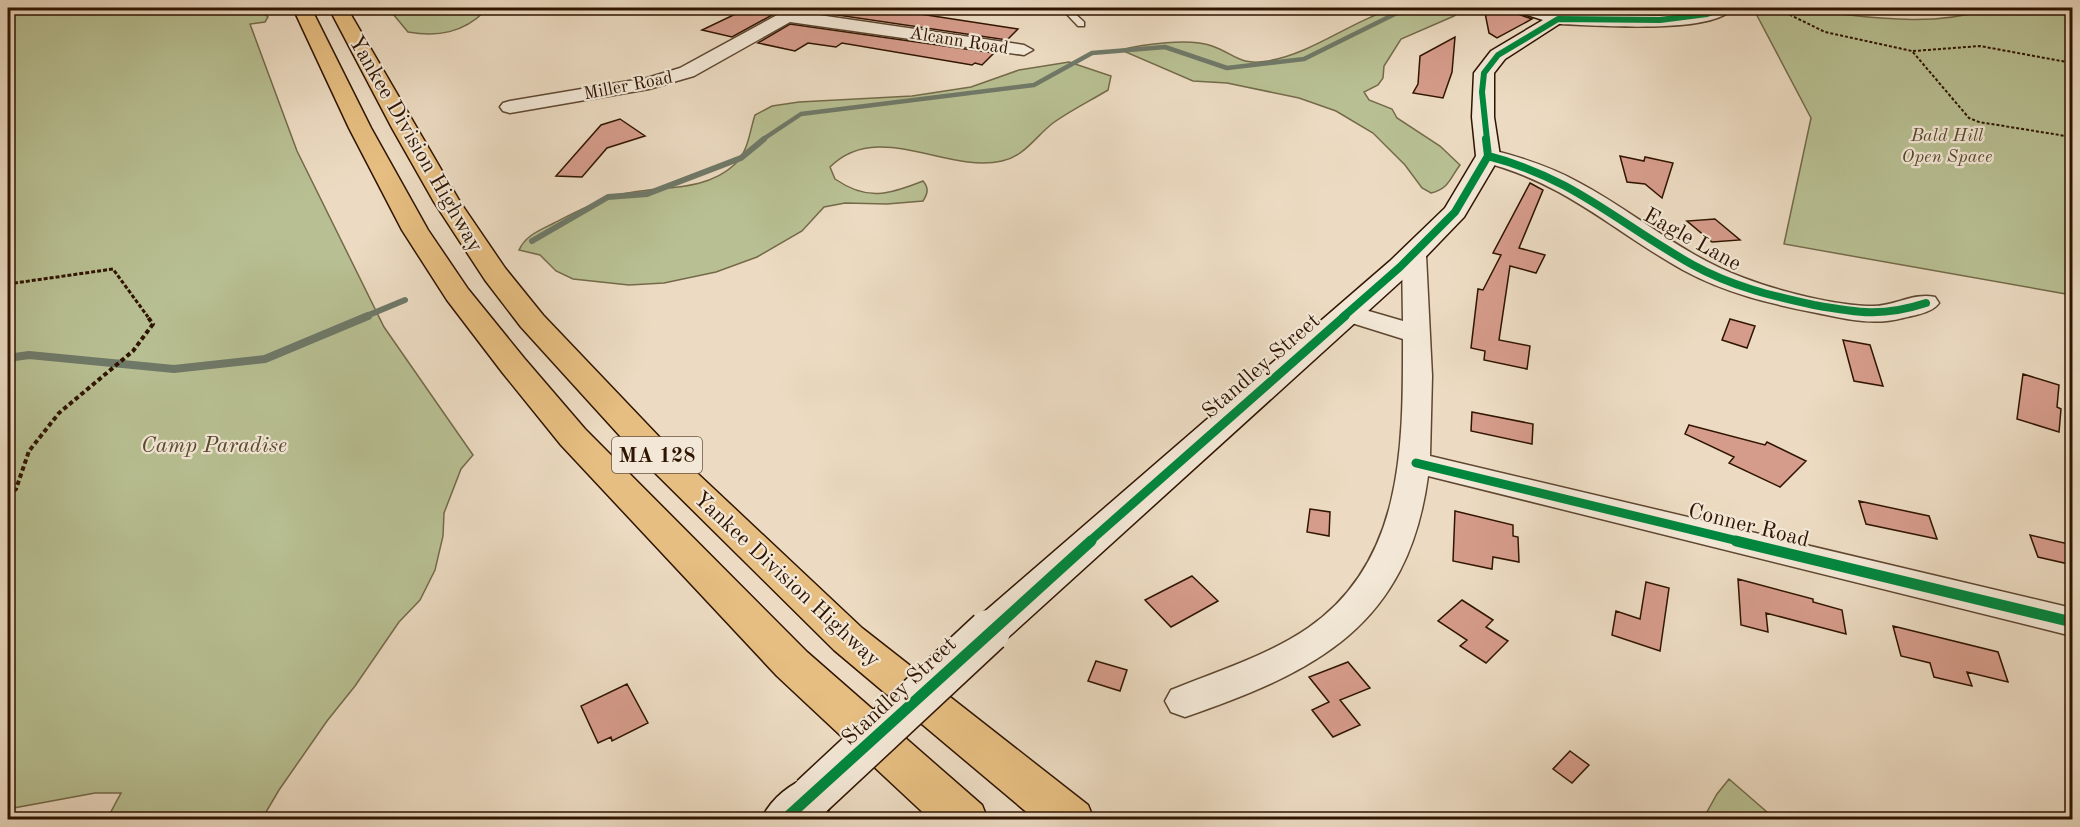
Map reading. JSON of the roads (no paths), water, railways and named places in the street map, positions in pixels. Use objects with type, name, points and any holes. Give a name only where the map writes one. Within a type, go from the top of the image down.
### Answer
[{"type":"highway","name":"Yankee Division Highway","points":[[302,8],[360,128],[415,230],[457,294],[513,365],[573,436],[792,664],[965,819]]},
{"type":"highway","name":"Yankee Division Highway","points":[[338,8],[403,128],[447,202],[495,274],[532,321],[652,450],[848,639],[1071,819]]},
{"type":"street","points":[[1525,8],[1558,19],[1660,20],[1707,14],[1725,8]]},
{"type":"street","name":"Alcann Road","points":[[795,12],[1024,50]]},
{"type":"street","name":"Miller Road","points":[[510,107],[649,83],[687,72],[795,12]]},
{"type":"street","points":[[1488,156],[1483,117],[1485,73],[1506,50],[1558,19]]},
{"type":"street","name":"Standley Street","points":[[798,808],[989,631],[1414,255],[1455,212],[1488,156]]},
{"type":"street","name":"Eagle Lane","points":[[1488,156],[1518,162],[1546,172],[1571,185],[1690,263],[1718,278],[1757,292],[1870,316],[1893,315],[1926,303]]},
{"type":"street","points":[[1185,701],[1293,655],[1323,637],[1361,605],[1385,567],[1405,523],[1416,463],[1417,334],[1414,255]]},
{"type":"street","points":[[1348,313],[1417,334]]},
{"type":"street","name":"Conner Road","points":[[1416,463],[2073,622]]},
{"type":"lane","points":[[1065,8],[1081,24]]},
{"type":"waterway","points":[[762,140],[801,114],[1034,85],[1092,53],[1165,47],[1227,68],[1304,59],[1407,8]]},
{"type":"waterway","points":[[532,241],[608,197],[647,194],[741,158],[764,139]]},
{"type":"waterway","points":[[364,317],[405,300]]},
{"type":"waterway","points":[[8,358],[29,355],[174,369],[265,359],[368,316]]},
{"type":"park label","name":"Bald Hill Open Space","points":[[1947,145]]},
{"type":"park label","name":"Camp Paradise","points":[[214,444]]}]
